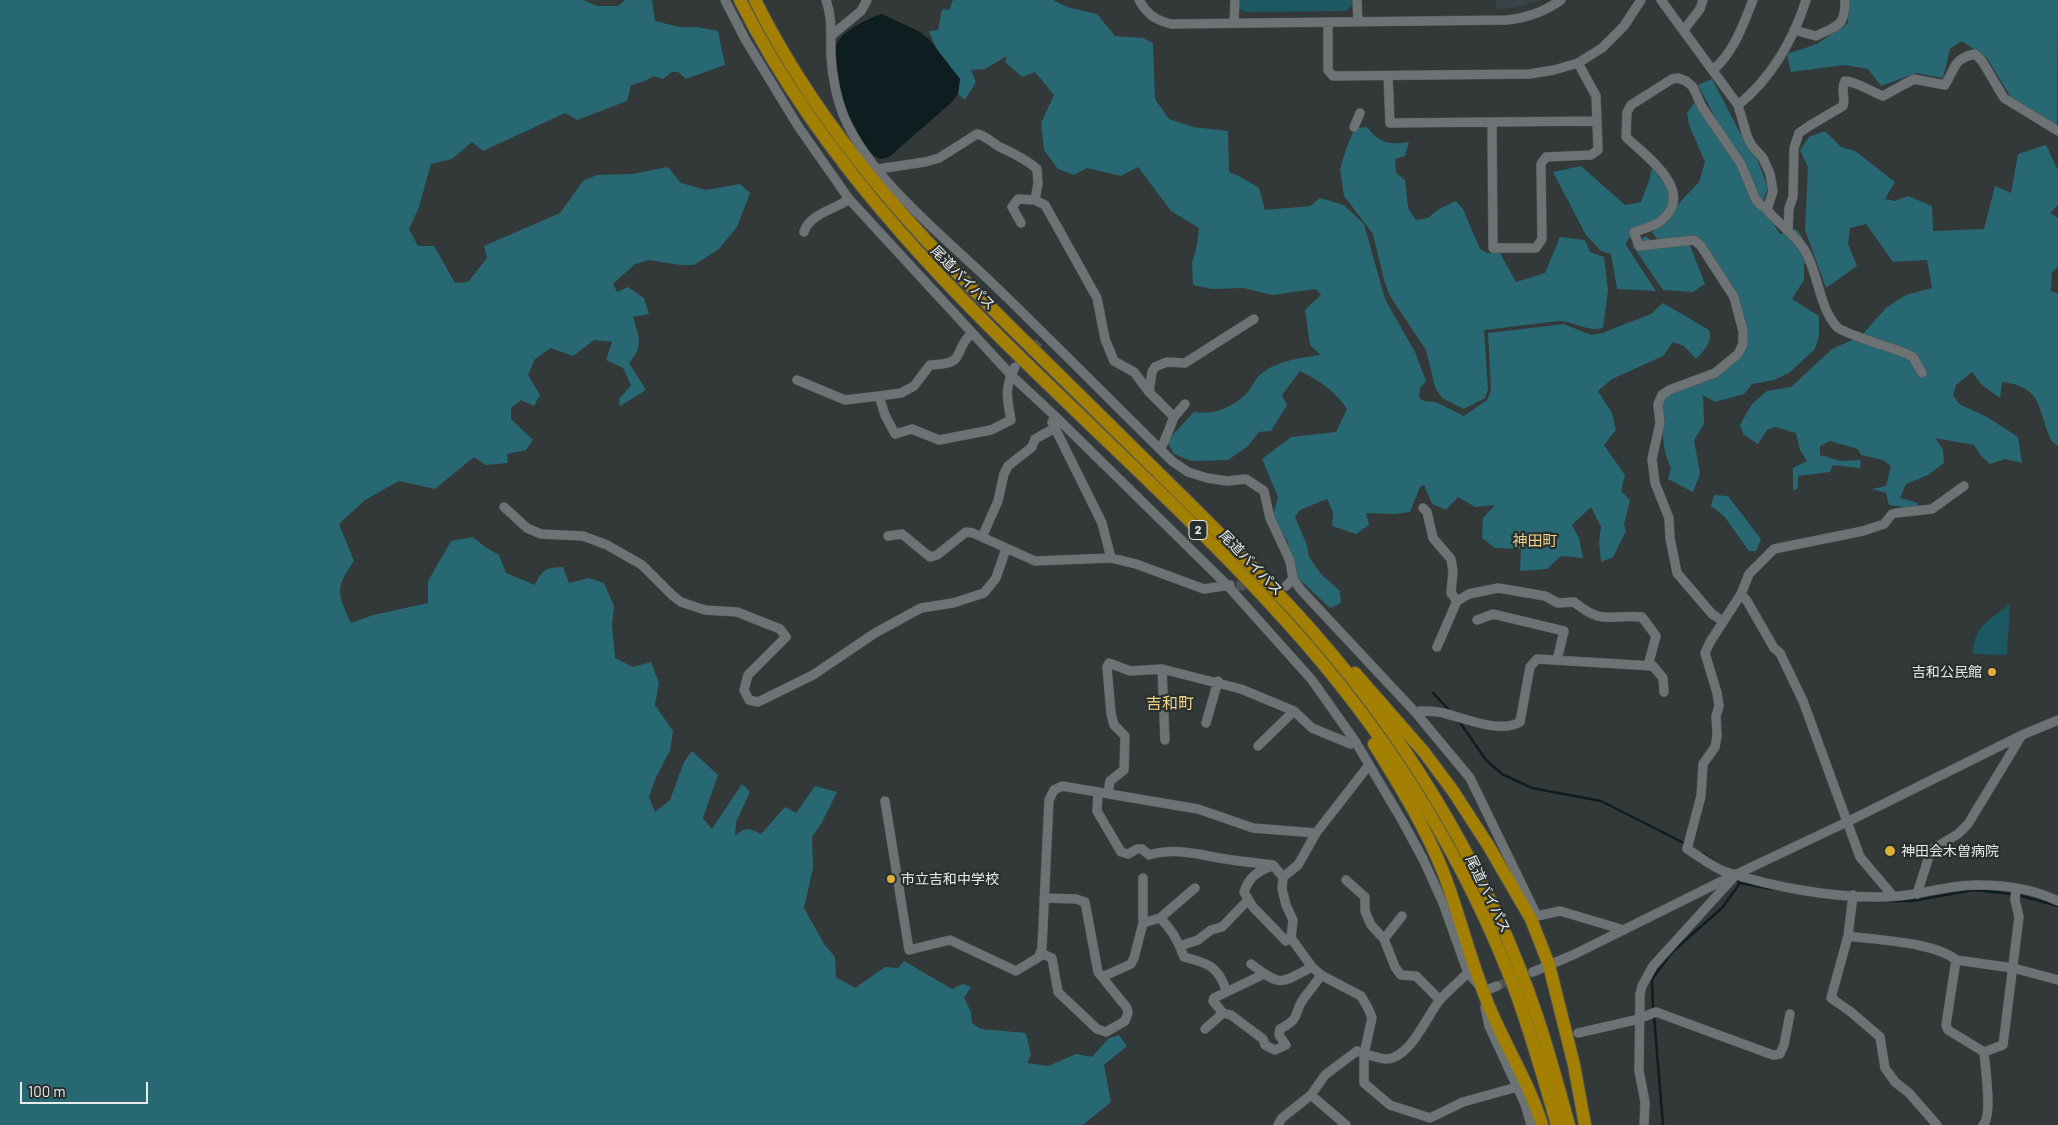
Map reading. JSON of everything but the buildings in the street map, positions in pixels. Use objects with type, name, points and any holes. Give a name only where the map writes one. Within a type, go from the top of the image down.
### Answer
[{"type":"highway","name":"尾道バイパス","points":[[740,0],[773,62],[800,106],[853,176],[903,237],[974,311],[1250,583],[1323,664],[1375,732],[1422,802],[1475,898],[1514,990],[1537,1055],[1557,1125]]},
{"type":"highway","name":"尾道バイパス","points":[[755,0],[785,58],[811,98],[863,169],[899,212],[988,305],[1235,549],[1289,605],[1332,655],[1384,724],[1434,795],[1483,885],[1519,967],[1538,1017],[1570,1125]]},
{"type":"highway","points":[[1289,605],[1364,682],[1424,752],[1453,791],[1534,917],[1549,965],[1574,1065],[1586,1125]]},
{"type":"highway","points":[[1323,664],[1402,790],[1426,834],[1443,874],[1471,970],[1484,991],[1491,1011],[1539,1114],[1542,1125]]},
{"type":"street","points":[[725,0],[745,39],[798,126],[849,199],[972,333],[1231,586],[1312,680],[1354,742],[1370,761],[1423,859],[1471,970],[1440,1000],[1406,1049],[1395,1057],[1387,1059],[1356,1051],[1325,1075],[1311,1095],[1282,1118],[1278,1125]]},
{"type":"street","points":[[826,0],[831,13],[831,59],[839,100],[845,118],[857,140],[878,169],[912,208],[1042,339],[1172,461],[1188,472],[1207,478],[1227,481],[1246,479],[1264,490],[1270,518],[1290,561],[1293,579],[1300,590],[1416,713],[1470,778],[1534,917],[1560,911],[1624,930]]},
{"type":"street","points":[[832,35],[861,12],[867,0]]},
{"type":"street","points":[[1139,0],[1146,12],[1158,21],[1171,24],[1523,18],[1548,9],[1561,0]]},
{"type":"street","points":[[1234,23],[1235,0]]},
{"type":"street","points":[[1357,0],[1358,22]]},
{"type":"street","points":[[1328,22],[1328,70],[1333,76],[1529,74],[1578,64],[1602,48],[1624,26],[1641,0]]},
{"type":"street","points":[[1662,0],[1738,105],[1747,136],[1752,146],[1763,158],[1770,174],[1772,191],[1767,210],[1805,250],[1828,313],[1838,328],[1913,357],[1922,373]]},
{"type":"street","points":[[1684,30],[1700,9],[1703,0]]},
{"type":"street","points":[[1713,70],[1725,60],[1740,33],[1753,0]]},
{"type":"street","points":[[1738,105],[1748,97],[1772,68],[1794,30],[1806,0]]},
{"type":"street","points":[[1794,30],[1816,36],[1840,24],[1845,16],[1845,0]]},
{"type":"street","points":[[1788,230],[1789,208],[1792,197],[1794,148],[1799,133],[1843,106],[1842,87],[1845,81],[1856,83],[1867,90],[1883,96],[1914,80],[1945,85],[1962,57],[1975,54],[1982,61],[2004,98],[2058,130]]},
{"type":"street","points":[[1492,122],[1493,248],[1536,248],[1542,239],[1541,164],[1546,157],[1592,155],[1598,150],[1596,96],[1578,64]]},
{"type":"street","points":[[1388,76],[1390,123],[1597,121]]},
{"type":"street","points":[[1722,621],[1712,614],[1677,573],[1670,538],[1669,518],[1655,483],[1652,459],[1660,423],[1658,404],[1662,395],[1669,390],[1715,373],[1738,354],[1743,344],[1744,331],[1734,297],[1701,246],[1694,240],[1639,246],[1634,232],[1661,221],[1669,212],[1673,192],[1672,185],[1662,172],[1626,138],[1626,112],[1631,105],[1672,79],[1686,80],[1693,87],[1702,107],[1741,164],[1756,200],[1762,206],[1768,207]]},
{"type":"street","points":[[1354,127],[1360,113]]},
{"type":"street","points":[[878,169],[939,158],[977,134],[1027,160],[1037,169],[1038,183],[1035,200]]},
{"type":"street","points":[[804,232],[806,226],[828,209],[842,205],[849,199]]},
{"type":"street","points":[[1021,223],[1012,207],[1018,200],[1035,200],[1045,205],[1097,298],[1105,339],[1114,361],[1134,372],[1149,392],[1174,417]]},
{"type":"street","points":[[1149,392],[1152,372],[1155,367],[1167,362],[1186,363],[1254,319]]},
{"type":"street","points":[[797,380],[845,400],[902,393],[914,386],[930,364],[946,364],[958,358],[966,339],[972,333]]},
{"type":"street","points":[[879,396],[885,415],[895,434],[912,430],[940,440],[956,435],[991,430],[1011,420],[1006,396],[1008,379],[1013,371]]},
{"type":"street","points":[[1160,449],[1174,417],[1185,404]]},
{"type":"street","points":[[1056,417],[1052,422],[1102,523],[1110,558]]},
{"type":"street","points":[[982,537],[994,513],[1004,474],[1008,466],[1032,448],[1035,439],[1055,428]]},
{"type":"street","points":[[1964,486],[1932,509],[1892,514],[1884,524],[1863,531],[1774,549],[1750,574],[1705,654],[1719,706],[1716,716],[1717,736],[1715,747],[1703,764],[1701,796],[1687,849],[1725,872],[1771,884],[1853,895],[1893,896],[1980,884],[2016,888],[2058,901]]},
{"type":"street","points":[[504,507],[527,528],[541,534],[583,536],[607,545],[642,565],[681,602],[705,610],[738,612],[780,629],[786,637],[748,675],[744,690],[749,700],[758,702],[813,675],[875,633],[921,608],[953,603],[984,593],[996,578],[1006,549]]},
{"type":"street","points":[[1424,508],[1427,512],[1433,538],[1451,559],[1453,571],[1450,593],[1457,601]]},
{"type":"street","points":[[888,536],[902,534],[930,557],[937,555],[966,532],[982,537],[1035,561],[1110,558],[1136,564],[1204,589],[1231,586]]},
{"type":"street","points":[[1286,586],[1293,579]]},
{"type":"street","points":[[1437,647],[1457,601],[1469,594],[1498,588],[1545,596],[1558,603],[1574,602],[1588,613],[1603,619],[1626,616],[1642,617],[1656,636],[1648,666]]},
{"type":"street","points":[[1740,594],[1747,601],[1774,648],[1780,653],[1803,701],[1828,764],[1860,857],[1893,896]]},
{"type":"street","points":[[1477,620],[1492,614],[1564,631],[1557,660]]},
{"type":"street","points":[[1416,713],[1420,710],[1442,713],[1484,724],[1512,727],[1520,722],[1530,667],[1537,658],[1653,666],[1663,678],[1664,692]]},
{"type":"street","points":[[1108,794],[1110,782],[1124,770],[1125,736],[1114,725],[1110,714],[1107,667],[1109,663],[1130,671],[1162,668],[1241,688],[1294,711],[1312,728],[1351,744],[1354,742]]},
{"type":"street","points":[[1162,668],[1165,740]]},
{"type":"street","points":[[1206,722],[1218,682]]},
{"type":"street","points":[[1258,746],[1294,711]]},
{"type":"street","points":[[1644,1125],[1645,1102],[1639,1071],[1642,986],[1652,966],[1723,884],[1736,874],[1847,822],[2022,734],[2058,720]]},
{"type":"street","points":[[1415,727],[1423,721]]},
{"type":"street","points":[[1917,894],[1931,850],[1958,834],[1968,824],[2022,734]]},
{"type":"street","points":[[1283,877],[1298,865],[1316,833],[1370,761]]},
{"type":"street","points":[[885,801],[908,950],[950,940],[1016,971],[1039,957],[1040,953],[1049,800],[1054,790],[1062,786],[1198,809],[1253,828],[1316,833]]},
{"type":"street","points":[[1098,792],[1097,811],[1121,852],[1128,854],[1142,848],[1149,856],[1160,852],[1195,852],[1220,858],[1274,865],[1283,877],[1282,889],[1286,905],[1293,920],[1291,938],[1312,967],[1321,975],[1361,996],[1368,1008],[1372,1018],[1364,1054],[1364,1082],[1390,1105],[1430,1118],[1463,1102],[1518,1087]]},
{"type":"street","points":[[1274,865],[1257,872],[1247,882],[1244,892],[1253,907],[1286,940],[1291,938]]},
{"type":"street","points":[[1102,977],[1131,964],[1134,958],[1143,923],[1143,878]]},
{"type":"street","points":[[1346,880],[1364,898],[1365,911],[1371,925],[1384,939],[1395,968],[1401,975],[1416,976],[1440,1000]]},
{"type":"street","points":[[1533,972],[1723,884]]},
{"type":"street","points":[[1143,923],[1160,918],[1195,888]]},
{"type":"street","points":[[1984,1052],[2003,1045],[2019,917],[2015,900],[2016,888]]},
{"type":"street","points":[[1853,895],[1848,936],[1831,998],[1851,1012],[1880,1037],[1885,1068],[1895,1082],[1909,1093],[1937,1125]]},
{"type":"street","points":[[1040,953],[1052,958],[1058,992],[1097,1029],[1106,1032],[1125,1021],[1128,1013],[1127,1008],[1098,972],[1085,902],[1076,899],[1044,898]]},
{"type":"street","points":[[1180,946],[1198,940],[1211,930],[1222,927],[1248,900]]},
{"type":"street","points":[[1384,939],[1402,916]]},
{"type":"street","points":[[1160,918],[1167,924],[1184,957],[1207,962],[1221,976],[1226,990]]},
{"type":"street","points":[[1848,936],[1926,947],[1950,955],[1956,960],[2013,968],[2058,980]]},
{"type":"street","points":[[1956,960],[1946,1025],[1948,1030],[1984,1052]]},
{"type":"street","points":[[1252,964],[1264,974],[1277,981],[1284,982],[1312,967]]},
{"type":"street","points":[[1264,974],[1226,990],[1214,998],[1213,1001],[1223,1013],[1232,1016],[1262,1039],[1265,1045],[1275,1050],[1286,1045],[1279,1035],[1280,1029],[1294,1022],[1303,998],[1311,991],[1321,975]]},
{"type":"street","points":[[1497,986],[1484,991],[1489,1026],[1518,1087],[1525,1104],[1530,1125]]},
{"type":"street","points":[[1578,1033],[1625,1022],[1656,1012],[1773,1055],[1780,1054],[1784,1045],[1790,1014]]},
{"type":"street","points":[[1205,1029],[1223,1013]]},
{"type":"street","points":[[1983,1125],[1986,1122],[1988,1111],[1984,1052]]},
{"type":"street","points":[[1311,1095],[1346,1125]]},
{"type":"shaded area","points":[[0,0],[583,0],[597,6],[618,6],[625,0],[652,0],[655,21],[679,27],[697,27],[718,31],[725,65],[686,79],[678,72],[672,72],[663,79],[654,76],[631,85],[627,101],[577,120],[565,113],[483,151],[472,142],[452,159],[431,164],[419,207],[409,229],[418,246],[434,246],[455,283],[468,282],[487,258],[484,246],[560,213],[583,181],[597,175],[632,174],[668,167],[681,183],[706,190],[740,184],[750,193],[737,227],[719,249],[694,265],[680,265],[649,260],[635,264],[613,284],[617,292],[628,287],[644,298],[649,314],[633,317],[639,341],[637,351],[629,363],[646,390],[620,406],[619,399],[631,385],[623,368],[606,360],[612,342],[594,340],[573,356],[551,348],[535,359],[528,375],[540,395],[534,406],[521,400],[511,408],[511,419],[533,440],[526,450],[507,454],[508,463],[486,465],[474,457],[435,489],[399,481],[365,500],[339,524],[354,561],[341,585],[340,591],[343,605],[351,623],[373,615],[428,603],[428,581],[451,541],[473,537],[499,555],[506,573],[535,585],[545,570],[557,567],[563,567],[569,583],[589,578],[604,583],[614,606],[612,624],[615,658],[633,667],[651,662],[659,683],[655,705],[673,731],[670,751],[656,777],[649,797],[655,812],[670,800],[684,762],[692,751],[718,775],[703,818],[712,829],[742,784],[750,792],[736,822],[735,836],[748,829],[761,834],[785,807],[796,813],[815,786],[837,792],[821,824],[812,837],[813,868],[804,908],[824,944],[835,957],[836,977],[855,988],[885,967],[898,968],[904,961],[952,989],[963,984],[971,987],[964,998],[971,1012],[972,1023],[981,1029],[1026,1033],[1031,1055],[1027,1063],[1048,1066],[1076,1054],[1092,1057],[1109,1038],[1119,1035],[1127,1046],[1104,1065],[1111,1102],[1083,1125],[0,1125]]},
{"type":"shaded area","points":[[953,0],[1053,0],[1067,7],[1097,14],[1115,36],[1143,38],[1153,43],[1155,99],[1169,119],[1193,127],[1228,131],[1229,172],[1259,188],[1265,210],[1310,206],[1320,198],[1344,205],[1364,224],[1385,299],[1415,352],[1426,381],[1420,388],[1419,397],[1424,401],[1436,402],[1464,416],[1487,400],[1491,390],[1488,333],[1564,324],[1591,335],[1602,333],[1651,314],[1663,303],[1709,330],[1709,342],[1696,359],[1684,346],[1673,342],[1663,356],[1612,379],[1598,391],[1612,413],[1616,430],[1604,445],[1625,475],[1621,491],[1630,500],[1624,524],[1626,531],[1613,557],[1601,562],[1599,542],[1601,527],[1591,507],[1572,525],[1579,538],[1583,558],[1561,556],[1547,569],[1520,571],[1521,549],[1495,548],[1482,538],[1483,518],[1495,505],[1475,507],[1458,497],[1446,510],[1432,504],[1424,485],[1420,487],[1410,512],[1395,514],[1366,513],[1369,525],[1356,534],[1332,526],[1333,512],[1327,499],[1300,510],[1295,517],[1307,545],[1309,557],[1321,574],[1340,591],[1341,603],[1330,608],[1296,576],[1287,540],[1279,531],[1273,515],[1278,497],[1262,459],[1291,437],[1336,432],[1347,409],[1337,396],[1320,382],[1300,371],[1282,395],[1287,405],[1271,431],[1259,432],[1248,446],[1228,460],[1191,461],[1174,454],[1167,441],[1194,412],[1215,411],[1235,403],[1246,394],[1260,375],[1276,365],[1290,360],[1321,355],[1310,345],[1305,310],[1321,295],[1316,289],[1272,295],[1244,288],[1212,289],[1193,285],[1192,263],[1199,228],[1171,211],[1138,167],[1121,176],[1087,168],[1074,175],[1058,169],[1044,150],[1041,123],[1054,95],[1035,72],[1022,77],[1005,62],[1007,56],[985,69],[971,70],[976,82],[965,100],[958,94],[960,79],[939,54],[929,31],[938,30],[942,9],[949,10]]},
{"type":"shaded area","points":[[1239,0],[1352,0],[1352,5],[1347,11],[1245,12],[1239,8]]},
{"type":"shaded area","points":[[1496,0],[1542,0],[1514,8],[1496,9]]},
{"type":"shaded area","points":[[1849,0],[2058,0],[2057,129],[2015,104],[1987,58],[1962,41],[1950,49],[1943,78],[1916,73],[1881,86],[1868,69],[1845,65],[1791,72],[1787,54],[1817,44],[1848,23]]},
{"type":"shaded area","points":[[882,14],[920,32],[929,39],[960,79],[958,94],[952,102],[889,157],[881,159],[874,156],[857,134],[848,118],[838,80],[835,57],[837,43],[840,38],[851,29]]},
{"type":"shaded area","points":[[1712,79],[1744,140],[1755,153],[1768,188],[1763,201],[1758,199],[1698,85]]},
{"type":"shaded area","points":[[1696,100],[1739,165],[1780,234],[1796,229],[1801,235],[1812,258],[1804,264],[1804,280],[1792,299],[1819,316],[1819,335],[1815,349],[1789,373],[1774,380],[1752,384],[1744,394],[1715,402],[1703,395],[1704,424],[1694,440],[1700,474],[1693,492],[1668,479],[1671,468],[1667,460],[1664,443],[1663,398],[1713,373],[1745,344],[1727,281],[1703,243],[1658,240],[1652,232],[1699,182],[1705,162],[1689,125],[1687,113]]},
{"type":"shaded area","points":[[1367,127],[1376,137],[1385,142],[1409,142],[1405,156],[1395,159],[1396,173],[1405,180],[1408,208],[1416,220],[1428,218],[1439,209],[1456,201],[1463,209],[1480,249],[1487,253],[1500,253],[1516,282],[1545,273],[1560,237],[1585,240],[1590,252],[1604,257],[1608,290],[1603,328],[1592,329],[1559,321],[1484,330],[1488,389],[1485,398],[1464,409],[1442,398],[1435,387],[1426,350],[1390,296],[1384,280],[1373,234],[1344,196],[1340,169],[1347,146],[1355,128]]},
{"type":"shaded area","points":[[1825,131],[1841,147],[1855,151],[1895,182],[1885,199],[1895,201],[1908,196],[1932,206],[1933,231],[1984,229],[1995,186],[2011,193],[2018,154],[2046,145],[2058,170],[2058,205],[2050,213],[2058,218],[2058,267],[2052,272],[2051,291],[2058,293],[2058,446],[2050,438],[2038,403],[2029,392],[2014,384],[2002,382],[2000,398],[1982,385],[1972,372],[1956,385],[1953,395],[1959,404],[1987,417],[2018,437],[2022,463],[2005,459],[1990,464],[1981,456],[1974,445],[1935,438],[1943,449],[1944,463],[1928,475],[1906,484],[1900,498],[1918,503],[1916,509],[1889,505],[1886,493],[1872,489],[1886,486],[1891,466],[1883,460],[1861,455],[1858,449],[1830,441],[1820,446],[1820,455],[1841,461],[1861,460],[1860,468],[1833,465],[1830,472],[1798,476],[1798,488],[1793,491],[1793,468],[1807,461],[1800,450],[1796,433],[1775,427],[1767,430],[1758,444],[1744,435],[1740,425],[1752,404],[1767,391],[1791,387],[1832,349],[1861,336],[1887,307],[1906,295],[1932,288],[1927,260],[1893,262],[1866,224],[1850,228],[1848,244],[1857,266],[1826,288],[1805,230],[1808,167],[1800,150],[1809,137]]},
{"type":"shaded area","points":[[1581,166],[1625,205],[1641,202],[1652,168],[1671,191],[1670,206],[1646,231],[1628,239],[1626,245],[1656,291],[1617,289],[1611,254],[1601,251],[1586,235],[1553,172]]},
{"type":"shaded area","points":[[1646,236],[1657,246],[1689,243],[1705,284],[1693,292],[1663,290],[1632,245]]},
{"type":"shaded area","points":[[1714,495],[1728,496],[1761,539],[1756,551],[1749,551],[1724,516],[1711,506]]},
{"type":"shaded area","points":[[2010,604],[2007,655],[1973,654],[1979,630]]},
{"type":"waterway","points":[[1433,693],[1452,713]]},
{"type":"waterway","points":[[1459,721],[1486,760],[1502,774],[1532,788],[1601,801],[1686,844]]},
{"type":"waterway","points":[[1703,854],[1717,864]]},
{"type":"waterway","points":[[1735,879],[1740,883],[1772,889]]},
{"type":"waterway","points":[[1653,1008],[1652,979],[1672,952],[1722,908],[1740,883]]},
{"type":"waterway","points":[[1864,901],[1912,901],[1973,890],[2013,894]]},
{"type":"waterway","points":[[2018,895],[2058,906]]},
{"type":"waterway","points":[[1654,1017],[1663,1125]]},
{"type":"tunnel","points":[[1019,364],[1039,342]]},
{"type":"tunnel","points":[[1236,586],[1255,586]]},
{"type":"tunnel","points":[[1497,986],[1533,972]]},
{"type":"place","name":"吉和公民館","points":[[1992,672]]},
{"type":"place","name":"神田会木曽病院","points":[[1890,851]]},
{"type":"place","name":"市立吉和中学校","points":[[891,879]]},
{"type":"district","name":"神田町","points":[[1535,541]]},
{"type":"district","name":"吉和町","points":[[1170,704]]}]
